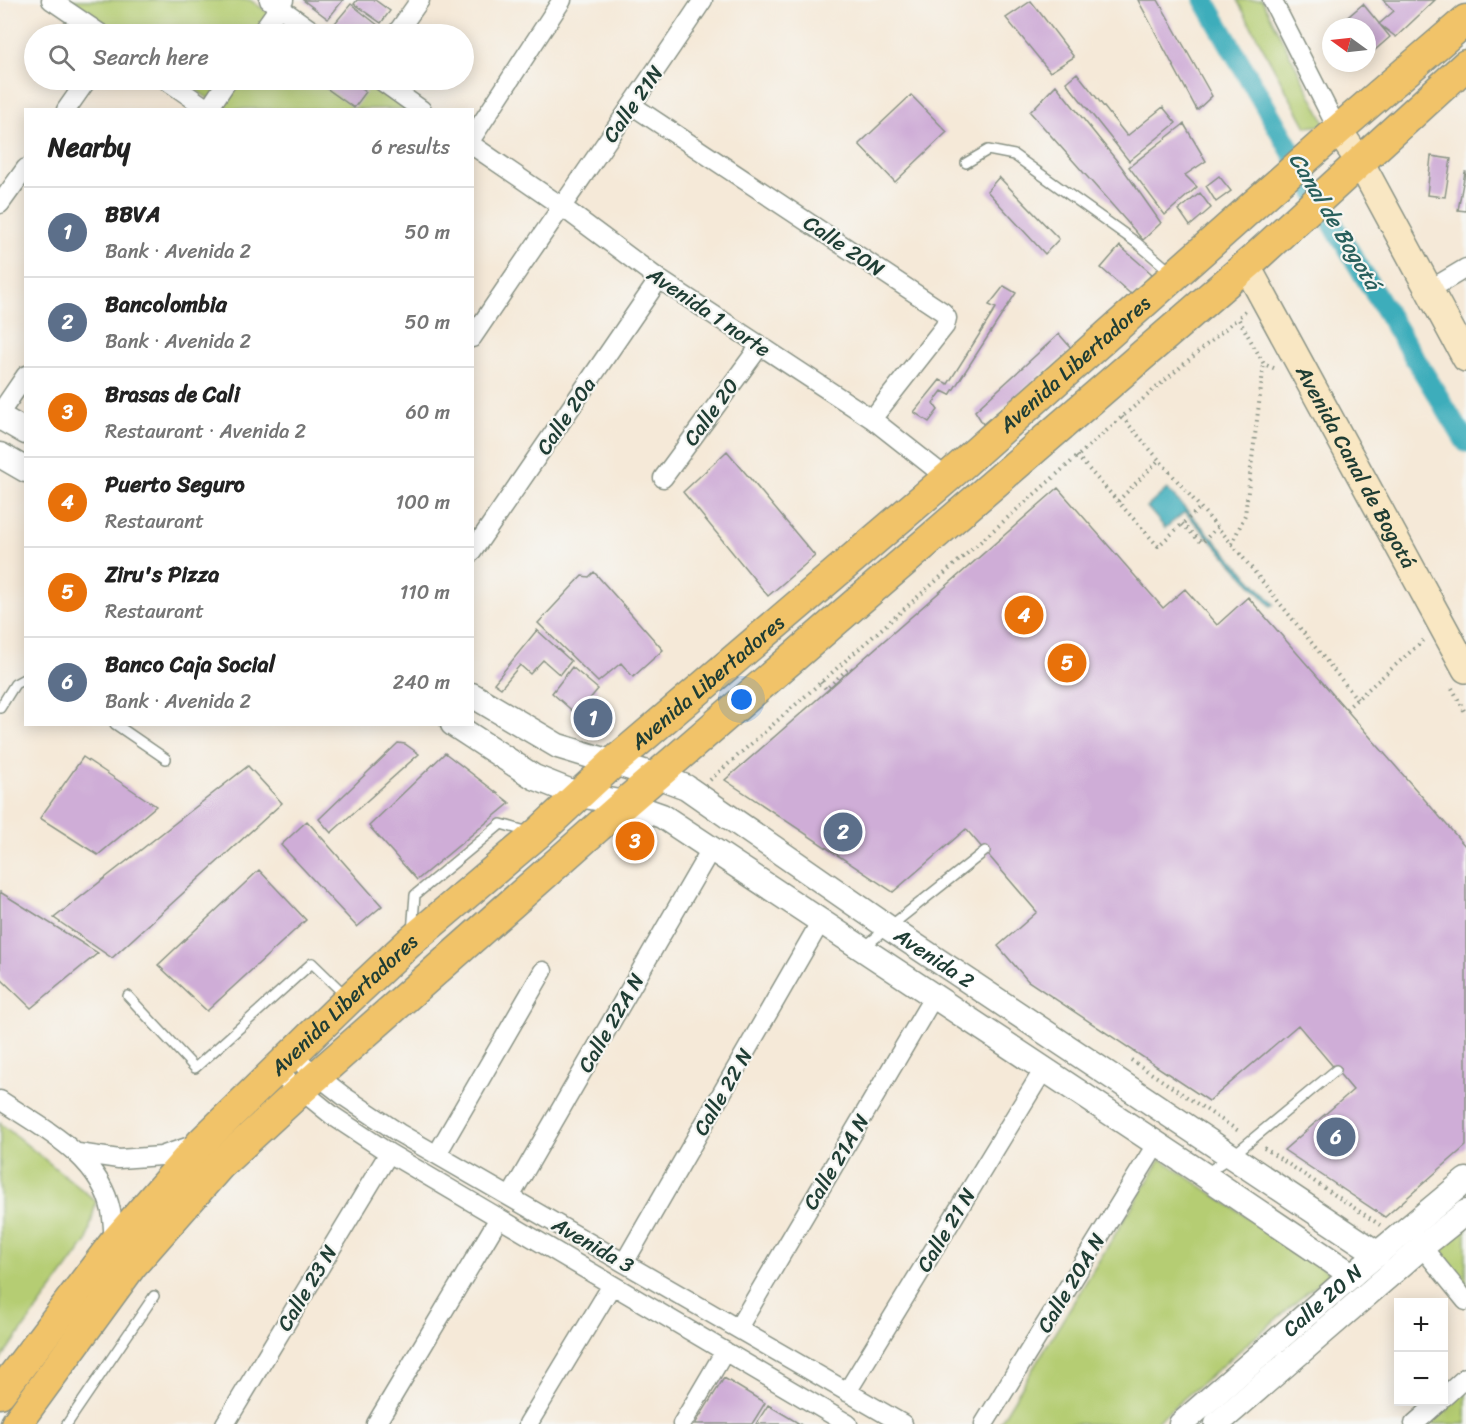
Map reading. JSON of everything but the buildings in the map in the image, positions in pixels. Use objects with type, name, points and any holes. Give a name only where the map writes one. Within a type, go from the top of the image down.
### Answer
[{"type":"main road","name":"Avenida Libertadores","points":[[0,1392],[114,1243],[201,1143],[349,999],[411,941],[537,834],[614,763],[947,478],[1466,20]]},
{"type":"main road","name":"Avenida Libertadores","points":[[16,1424],[132,1265],[219,1166],[309,1083],[625,803],[1250,261],[1466,65]]},
{"type":"main road","points":[[1333,135],[1429,290],[1466,358]]},
{"type":"main road","name":"Avenida Canal de Bogotá","points":[[1250,261],[1466,669]]},
{"type":"street","points":[[51,0],[86,24]]},
{"type":"street","points":[[403,24],[420,0]]},
{"type":"street","points":[[474,135],[562,0]]},
{"type":"street","name":"Calle 21N","points":[[474,335],[561,206],[633,106],[703,0]]},
{"type":"street","points":[[1272,0],[1333,135]]},
{"type":"street","points":[[265,24],[277,2],[304,24]]},
{"type":"street","points":[[67,108],[80,90]]},
{"type":"street","points":[[180,90],[207,108]]},
{"type":"street","points":[[209,108],[221,90]]},
{"type":"street","points":[[394,90],[419,108]]},
{"type":"street","name":"Calle 20N","points":[[633,106],[943,312],[947,318],[945,326],[872,419]]},
{"type":"street","name":"Avenida 1 norte","points":[[474,146],[561,206],[659,279],[872,419],[947,478]]},
{"type":"street","points":[[0,204],[24,171]]},
{"type":"street","points":[[1429,290],[1466,268]]},
{"type":"street","name":"Calle 20a","points":[[474,549],[659,279]]},
{"type":"street","name":"Calle 20","points":[[663,478],[760,346]]},
{"type":"street","points":[[24,378],[0,415],[24,431]]},
{"type":"street","points":[[0,455],[24,469]]},
{"type":"street","name":"Avenida 2","points":[[474,696],[558,746],[686,787],[889,928],[1378,1254]]},
{"type":"street","name":"Avenida 2","points":[[456,726],[534,777],[579,795],[625,803],[662,816],[1204,1174],[1352,1275]]},
{"type":"street","name":"Calle 22A N","points":[[510,1197],[711,849]]},
{"type":"street","name":"Calle 22 N","points":[[624,1263],[821,921]]},
{"type":"street","points":[[437,1154],[543,971]]},
{"type":"street","name":"Calle 21A N","points":[[738,1328],[934,996]]},
{"type":"street","name":"Avenida 3","points":[[282,1063],[309,1083],[354,1103],[510,1197],[903,1424]]},
{"type":"street","name":"Calle 21 N","points":[[848,1392],[1044,1069]]},
{"type":"street","name":"Avenida 3","points":[[309,1083],[333,1116],[388,1153],[725,1351],[837,1421]]},
{"type":"street","points":[[0,1100],[78,1153],[99,1178],[111,1210],[114,1243]]},
{"type":"street","points":[[78,1153],[119,1159],[161,1156],[201,1143]]},
{"type":"street","name":"Calle 20A N","points":[[984,1424],[1156,1143]]},
{"type":"street","name":"Calle 23 N","points":[[225,1424],[388,1153]]},
{"type":"street","name":"Calle 20 N","points":[[1181,1424],[1352,1275],[1466,1180]]},
{"type":"street","name":"Calle 20 N","points":[[1217,1424],[1422,1247],[1466,1212]]},
{"type":"street","points":[[376,1424],[499,1218]]},
{"type":"street","points":[[1422,1247],[1466,1301]]},
{"type":"street","points":[[528,1424],[612,1285]]},
{"type":"street","points":[[682,1424],[725,1351]]},
{"type":"street","points":[[1448,1393],[1466,1377]]},
{"type":"street","points":[[1414,1424],[1434,1406]]},
{"type":"lane","points":[[966,163],[987,150],[1014,155],[1137,243],[1175,275]]},
{"type":"lane","points":[[0,708],[15,684],[24,679]]},
{"type":"lane","points":[[119,726],[166,759]]},
{"type":"lane","points":[[862,949],[985,852]]},
{"type":"lane","points":[[128,996],[195,1068],[312,963],[349,999]]},
{"type":"lane","points":[[1204,1174],[1232,1156],[1336,1070]]},
{"type":"lane","points":[[68,1424],[154,1296]]},
{"type":"path","points":[[695,794],[1077,456],[1238,318]]},
{"type":"path","points":[[1232,544],[1245,515],[1264,364]]},
{"type":"path","points":[[1122,417],[1232,544],[1357,699]]},
{"type":"path","points":[[1077,456],[1158,546],[1200,508]]},
{"type":"path","points":[[1118,501],[1159,460]]},
{"type":"path","points":[[1182,524],[1202,543],[1217,527]]},
{"type":"path","points":[[1346,709],[1426,638]]},
{"type":"path","points":[[821,682],[826,689],[851,668],[845,661]]},
{"type":"green space","points":[[68,0],[250,0],[285,24],[103,24]]},
{"type":"green space","points":[[1237,0],[1262,0],[1326,125],[1306,127]]},
{"type":"green space","points":[[196,90],[379,90],[406,108],[223,108]]},
{"type":"green space","points":[[0,1123],[96,1201],[87,1241],[0,1361]]},
{"type":"green space","points":[[1161,1159],[1330,1273],[1154,1424],[999,1424]]},
{"type":"green space","points":[[1466,1217],[1466,1294],[1430,1250]]},
{"type":"green space","points":[[1466,1389],[1466,1424],[1428,1424],[1448,1406]]},
{"type":"water","points":[[1167,489],[1274,604],[1271,606],[1185,512],[1165,528],[1147,507]]},
{"type":"waterway","name":"Canal de Bogotá","points":[[1204,0],[1340,236],[1466,442]]},
{"type":"place","name":"Puerto Seguro","points":[[1024,615]]},
{"type":"place","name":"Ziru's Pizza","points":[[1067,663]]},
{"type":"place","name":"BBVA","points":[[593,718]]},
{"type":"place","name":"Bancolombia","points":[[843,832]]},
{"type":"place","name":"Brasas de Cali","points":[[635,841]]},
{"type":"place","name":"Banco Caja Social","points":[[1336,1137]]}]
